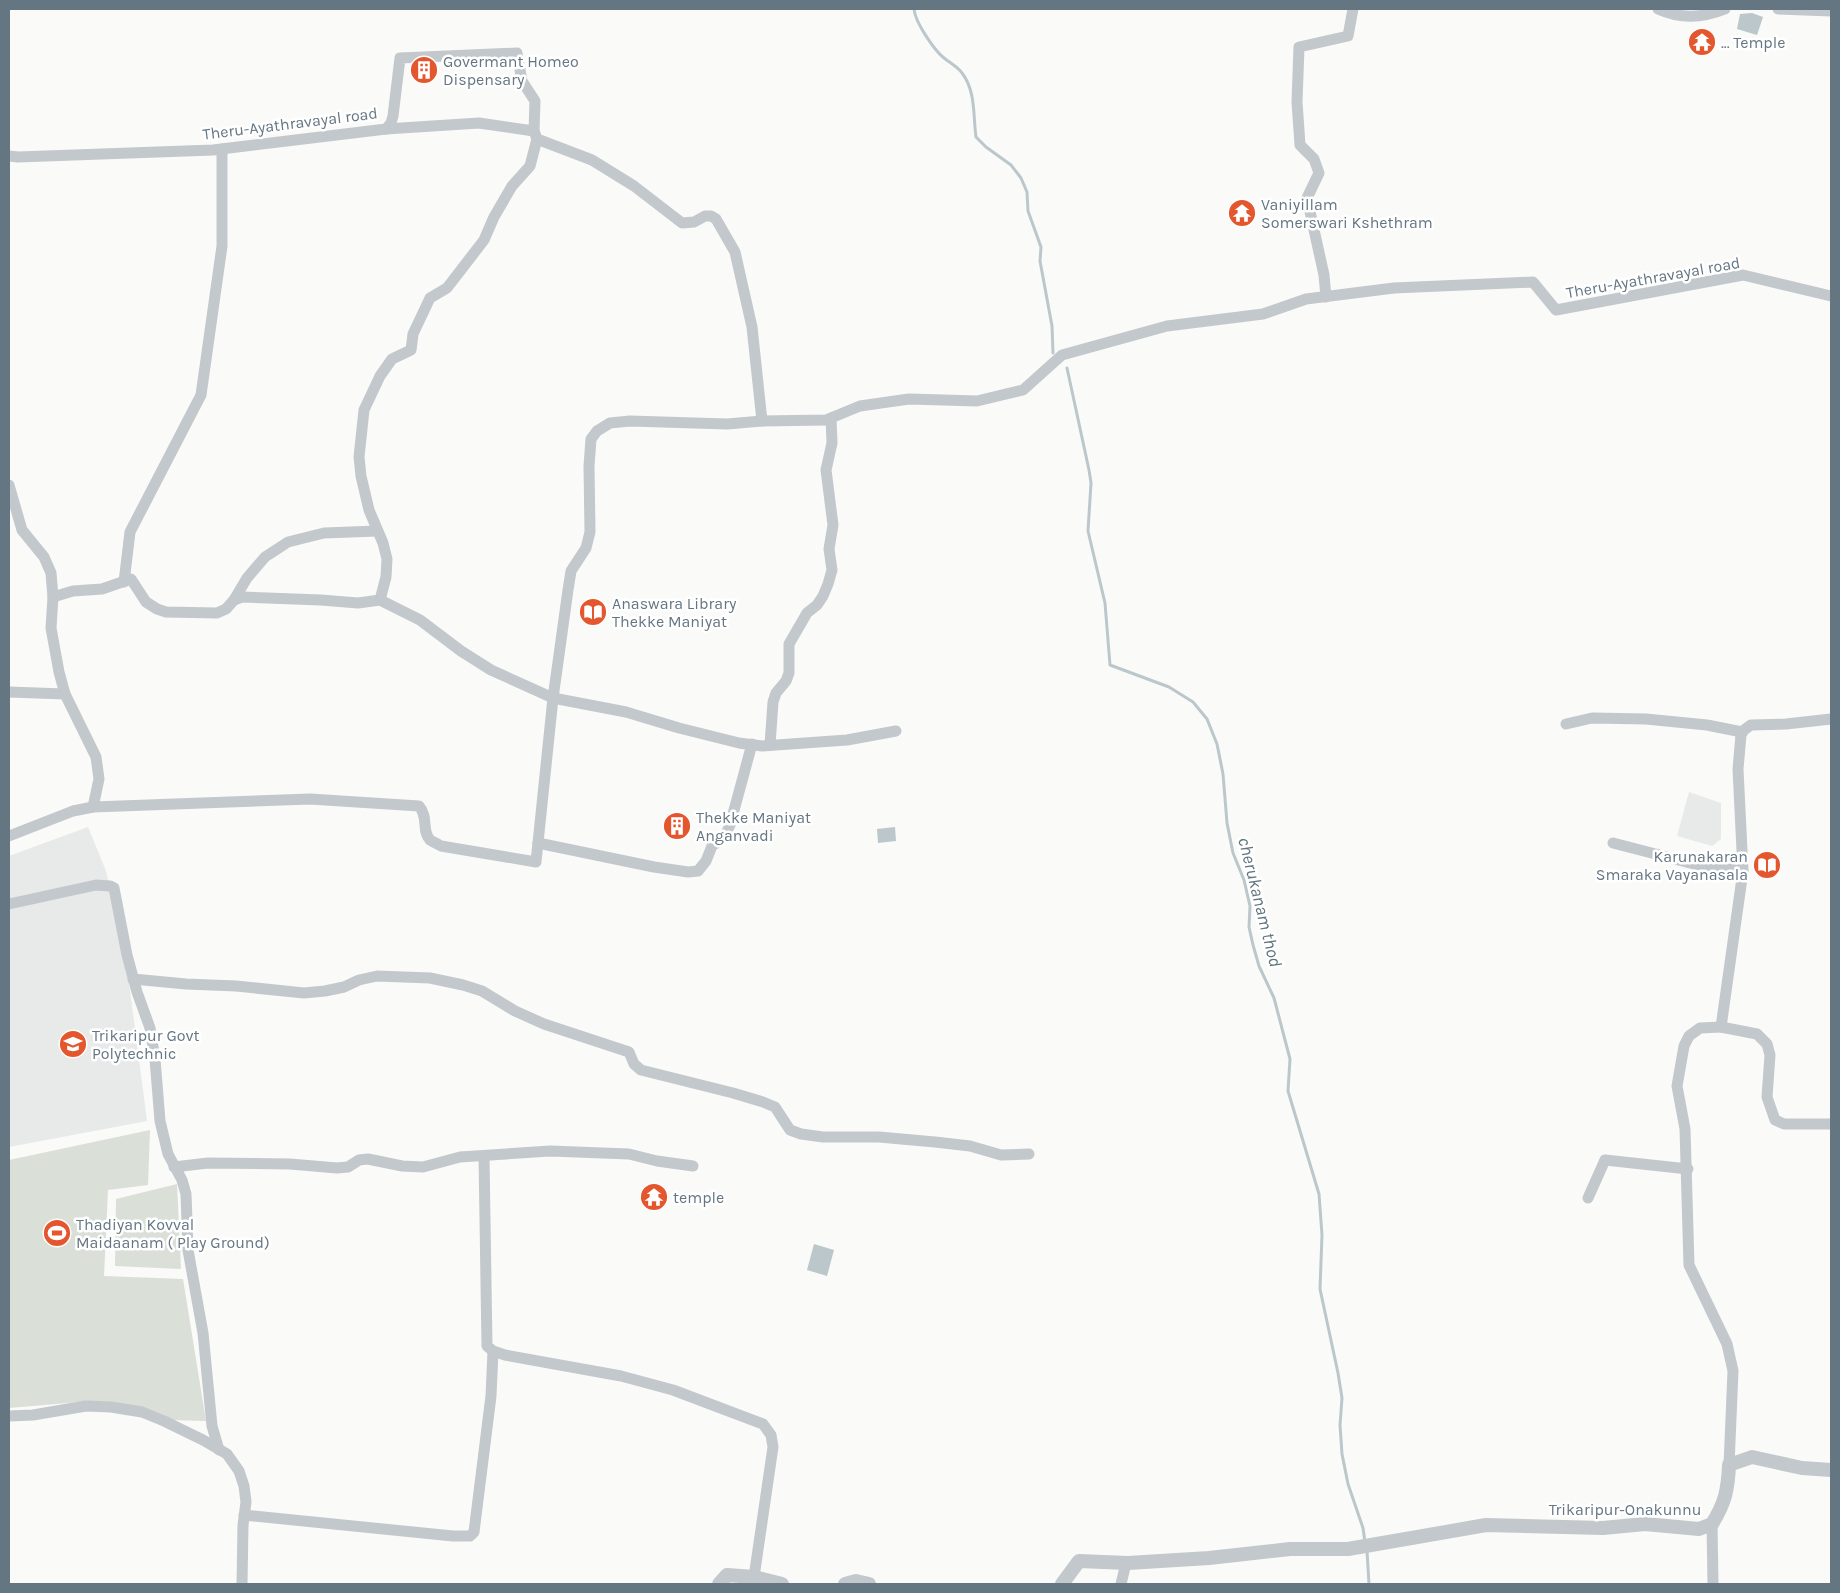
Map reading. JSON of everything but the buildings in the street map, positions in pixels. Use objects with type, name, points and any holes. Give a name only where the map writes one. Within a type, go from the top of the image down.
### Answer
[{"type":"street","points":[[1326,297],[1324,275],[1307,198],[1319,173],[1314,159],[1300,144],[1297,102],[1299,47],[1348,36],[1353,9]]},
{"type":"street","points":[[1662,11],[1693,17],[1714,14],[1726,9]]},
{"type":"street","points":[[1778,9],[1831,11]]},
{"type":"street","name":"Theru-Ayathravayal road","points":[[9,156],[18,158],[222,149],[386,128],[391,123],[393,116],[400,58],[517,53],[522,81],[535,101],[536,135]]},
{"type":"street","points":[[386,128],[479,124],[536,135],[592,160],[634,186],[682,222],[694,222],[705,216],[711,216],[716,219],[734,252],[752,327],[762,421]]},
{"type":"street","points":[[380,600],[386,577],[387,559],[383,543],[369,510],[361,476],[359,457],[364,410],[380,376],[392,359],[412,350],[413,334],[430,298],[448,288],[484,240],[494,217],[512,186],[530,166],[536,135]]},
{"type":"street","points":[[124,582],[130,532],[201,396],[222,246],[222,149]]},
{"type":"street","name":"Theru-Ayathravayal road","points":[[93,807],[310,799],[420,806],[424,812],[425,830],[430,840],[441,846],[536,862],[554,698],[571,571],[589,540],[591,439],[597,431],[610,423],[727,424],[762,421],[826,420],[860,406],[909,399],[977,401],[1024,390],[1062,355],[1167,326],[1264,314],[1306,299],[1394,288],[1533,282],[1556,310],[1743,275],[1831,296]]},
{"type":"street","points":[[770,745],[773,702],[776,693],[786,681],[789,673],[789,644],[807,613],[817,605],[823,596],[832,570],[829,549],[833,525],[826,470],[832,443],[831,418]]},
{"type":"street","points":[[9,485],[22,530],[44,556],[52,573],[51,628],[59,672],[65,694],[96,757],[99,780],[93,807],[73,811],[9,836]]},
{"type":"street","points":[[53,596],[74,591],[102,589],[131,579],[146,602],[157,609],[166,612],[217,613],[226,609],[234,600],[247,578],[265,557],[288,542],[324,533],[377,531]]},
{"type":"street","points":[[234,600],[242,597],[358,603],[380,600],[420,620],[460,651],[491,670],[554,698],[626,712],[739,743],[770,745],[847,740],[896,731]]},
{"type":"street","points":[[9,692],[65,694]]},
{"type":"street","points":[[1566,724],[1592,718],[1646,719],[1707,725],[1742,732]]},
{"type":"street","points":[[1722,1027],[1743,871],[1738,769],[1742,732],[1751,725],[1786,724],[1831,719]]},
{"type":"street","points":[[538,843],[654,867],[688,872],[698,871],[706,861],[712,846],[724,838],[730,825],[752,744]]},
{"type":"street","points":[[1614,843],[1694,864],[1743,871]]},
{"type":"street","points":[[9,904],[96,885],[114,888],[126,955],[150,1028],[155,1059],[160,1121],[168,1154],[182,1180],[186,1194],[188,1250],[203,1333],[212,1426],[219,1450]]},
{"type":"street","points":[[133,979],[304,992],[325,991],[344,987],[359,980],[377,976],[430,978],[463,984],[482,991],[515,1011],[544,1024],[629,1052],[634,1064],[641,1070],[732,1093],[775,1108],[790,1130],[801,1134],[823,1137],[879,1137],[970,1146],[1002,1154],[1029,1154]]},
{"type":"street","points":[[1831,1124],[1784,1124],[1775,1120],[1767,1097],[1770,1055],[1768,1044],[1757,1034],[1722,1027],[1700,1028],[1689,1036],[1684,1046],[1677,1086],[1685,1129],[1688,1169],[1689,1265],[1728,1344],[1733,1371],[1729,1465],[1752,1457],[1802,1468],[1831,1470]]},
{"type":"street","points":[[174,1167],[208,1163],[290,1164],[337,1168],[348,1167],[359,1160],[368,1158],[402,1166],[423,1166],[460,1158],[541,1152],[629,1154],[656,1161],[693,1166]]},
{"type":"street","points":[[484,1156],[487,1346],[493,1351],[505,1355],[621,1376],[673,1390],[763,1424],[771,1435],[773,1447],[754,1577]]},
{"type":"street","points":[[1588,1198],[1605,1160],[1688,1169]]},
{"type":"street","points":[[244,1515],[453,1536],[470,1536],[474,1532],[491,1396],[493,1351]]},
{"type":"street","points":[[9,1416],[33,1415],[86,1406],[111,1407],[142,1412],[164,1421],[227,1454],[240,1471],[246,1502],[242,1584]]},
{"type":"street","name":"Trikaripur-Onakunnu","points":[[1062,1584],[1079,1561],[1126,1563],[1209,1558],[1290,1549],[1348,1549],[1486,1525],[1603,1528],[1645,1524],[1699,1529],[1712,1524],[1724,1505],[1728,1486],[1729,1465]]},
{"type":"street","points":[[1712,1524],[1713,1584]]},
{"type":"street","points":[[1121,1584],[1126,1563]]},
{"type":"street","points":[[719,1584],[727,1575],[754,1577],[782,1584]]},
{"type":"street","points":[[845,1584],[856,1582],[869,1584]]},
{"type":"shaded area","points":[[1752,13],[1763,17],[1757,35],[1737,29],[1740,14]]},
{"type":"shaded area","points":[[1689,792],[1721,803],[1721,839],[1712,846],[1677,836]]},
{"type":"shaded area","name":"Trikaripur Govt Polytechnic","points":[[88,827],[106,871],[127,967],[147,1121],[9,1147],[9,856]]},
{"type":"shaded area","points":[[895,827],[896,841],[878,843],[877,829]]},
{"type":"shaded area","name":"Thadiyan Kovval Maidaanam ( Play Ground)","points":[[150,1130],[148,1185],[108,1190],[104,1276],[183,1279],[206,1421],[170,1420],[80,1402],[9,1408],[9,1160]]},
{"type":"shaded area","points":[[177,1184],[181,1269],[115,1266],[116,1199]]},
{"type":"shaded area","points":[[814,1244],[834,1250],[827,1276],[807,1270]]},
{"type":"waterway","name":"cherukanam thod","points":[[914,9],[921,28],[930,42],[944,58],[960,71],[970,88],[976,137],[986,147],[1011,165],[1021,178],[1027,192],[1028,211],[1041,247],[1040,261],[1052,326],[1053,353]]},
{"type":"waterway","name":"cherukanam thod","points":[[1067,368],[1091,483],[1088,531],[1105,603],[1110,665],[1169,687],[1193,702],[1207,719],[1217,744],[1223,774],[1227,823],[1233,853],[1244,880],[1250,906],[1249,927],[1253,945],[1259,966],[1274,998],[1290,1059],[1288,1091],[1319,1194],[1322,1235],[1320,1289],[1342,1398],[1340,1425],[1342,1454],[1348,1484],[1363,1528],[1365,1542]]},
{"type":"waterway","name":"cherukanam thod","points":[[1367,1551],[1369,1584]]},
{"type":"place","name":"... Temple","points":[[1702,42]]},
{"type":"place","name":"Govermant Homeo Dispensary","points":[[424,70]]},
{"type":"place","name":"Vaniyillam Somerswari Kshethram","points":[[1242,213]]},
{"type":"place","name":"Anaswara Library Thekke Maniyat","points":[[593,612]]},
{"type":"place","name":"Thekke Maniyat Anganvadi","points":[[677,826]]},
{"type":"place","name":"Karunakaran Smaraka Vayanasala","points":[[1767,865]]},
{"type":"place","name":"Trikaripur Govt Polytechnic","points":[[73,1044]]},
{"type":"place","name":"temple","points":[[654,1197]]},
{"type":"place","name":"Thadiyan Kovval Maidaanam ( Play Ground)","points":[[57,1233]]}]
